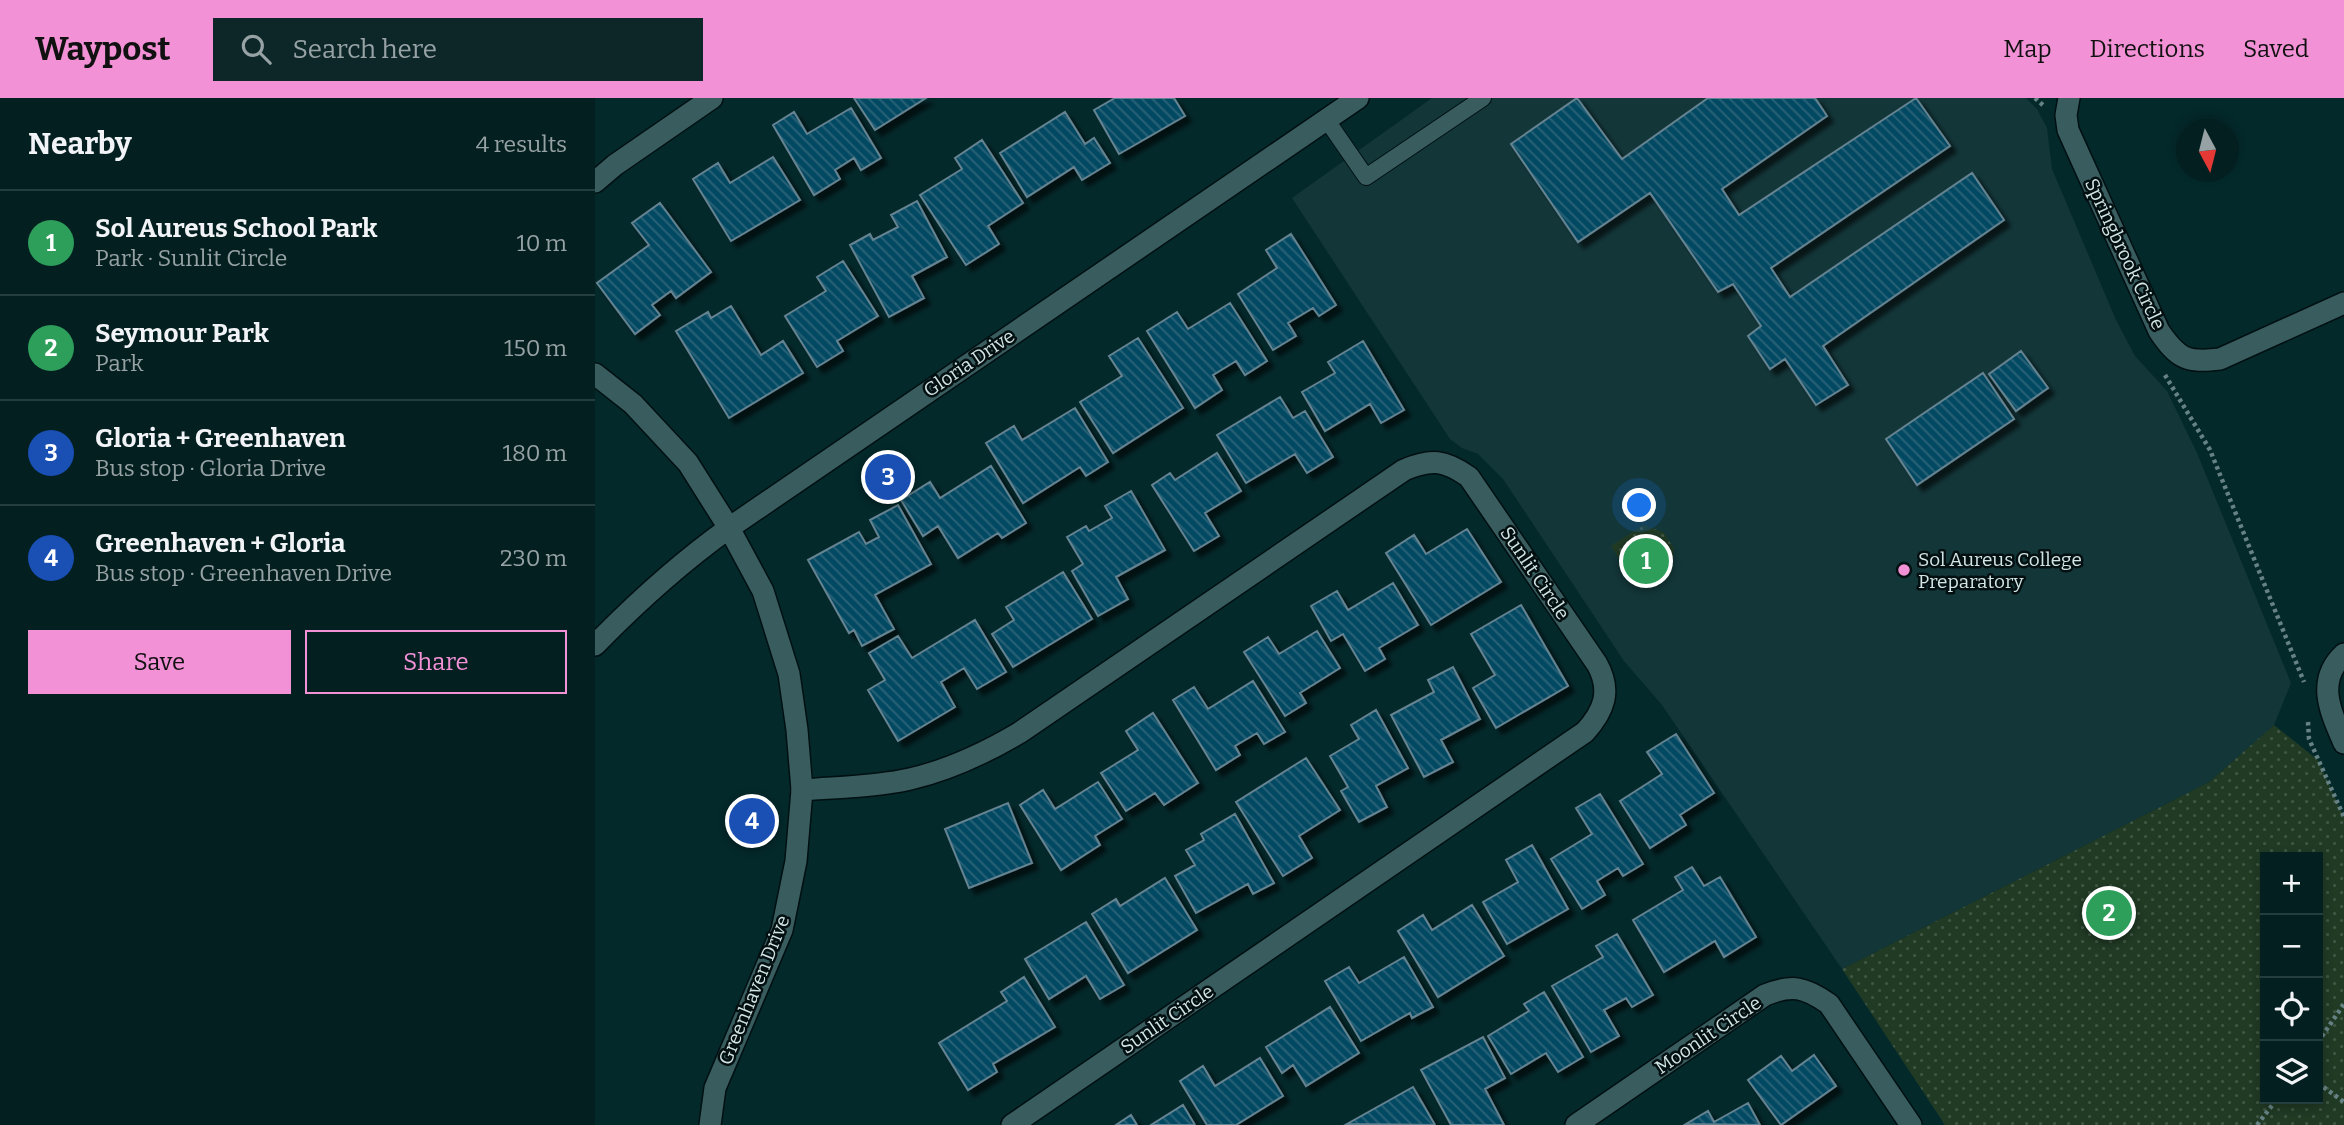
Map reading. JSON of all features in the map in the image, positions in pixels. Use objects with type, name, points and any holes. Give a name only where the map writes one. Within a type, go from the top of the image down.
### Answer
[{"type":"street","points":[[595,183],[615,165],[712,98]]},
{"type":"street","name":"Gloria Drive","points":[[595,645],[686,558],[1358,98]]},
{"type":"street","name":"Springbrook Circle","points":[[2069,98],[2066,115],[2068,130],[2159,331],[2169,346],[2184,359],[2198,362],[2220,359],[2344,303]]},
{"type":"street","name":"Greenhaven Drive","points":[[595,374],[633,404],[688,463],[729,528],[763,591],[789,674],[802,790],[796,861],[782,930],[715,1088],[710,1125]]},
{"type":"street","name":"Sunlit Circle","points":[[802,790],[908,779],[952,766],[994,747],[1019,733],[1404,470],[1418,464],[1434,462],[1451,465],[1469,477],[1597,664],[1605,689],[1604,704],[1598,717],[1585,732],[1011,1125]]},
{"type":"street","points":[[2344,654],[2329,675],[2326,692],[2329,709],[2344,743]]},
{"type":"street","name":"Moonlit Circle","points":[[1576,1125],[1765,995],[1781,988],[1798,988],[1814,993],[1829,1004],[1911,1125]]},
{"type":"lane","points":[[1326,119],[1366,177],[1483,98]]},
{"type":"path","points":[[2035,98],[2046,107]]},
{"type":"path","points":[[2162,370],[2210,450],[2304,684]]},
{"type":"path","points":[[2319,1041],[2344,1004]]},
{"type":"path","points":[[2323,1087],[2344,1102]]},
{"type":"path","points":[[2257,1125],[2273,1104]]},
{"type":"shaded area","name":"Sol Aureus College Preparatory","points":[[1432,98],[2026,98],[2037,109],[2047,128],[2052,169],[2116,320],[2135,356],[2167,391],[2197,453],[2291,683],[2274,725],[2209,782],[1842,969],[1662,705],[1624,661],[1503,479],[1478,454],[1462,448],[1450,439],[1292,198]]},
{"type":"green space","points":[[1643,525],[1663,532],[1674,548],[1671,573],[1659,582],[1629,575],[1611,546]]},
{"type":"green space","points":[[2274,725],[2318,760],[2344,817],[2344,1125],[1945,1125],[1842,969],[2209,782]]},
{"type":"building","points":[[854,98],[926,98],[875,130]]},
{"type":"building","points":[[1115,98],[1174,98],[1185,116],[1119,154],[1094,110]]},
{"type":"building","points":[[1577,98],[1622,159],[1708,98],[1815,98],[1827,116],[1722,189],[1739,215],[1916,98],[1950,146],[1771,268],[1790,297],[1972,173],[2004,220],[1823,346],[1848,385],[1816,405],[1785,359],[1770,369],[1748,336],[1761,326],[1733,284],[1718,292],[1650,193],[1578,242],[1511,144]]},
{"type":"building","points":[[851,108],[881,158],[861,170],[854,158],[835,170],[840,179],[814,195],[773,125],[794,112],[807,134]]},
{"type":"building","points":[[1065,112],[1085,144],[1094,138],[1110,163],[1082,180],[1074,167],[1027,197],[1000,153]]},
{"type":"building","points":[[982,140],[1023,203],[988,226],[999,244],[966,265],[920,195],[962,169],[955,158]]},
{"type":"building","points":[[773,157],[800,200],[731,241],[693,179],[718,163],[730,183]]},
{"type":"building","points":[[917,201],[947,257],[912,276],[924,298],[889,317],[850,245],[870,234],[873,240],[898,227],[891,215]]},
{"type":"building","points":[[660,203],[711,272],[676,298],[671,291],[652,305],[660,315],[635,334],[597,283],[649,245],[632,223]]},
{"type":"building","points":[[1291,234],[1336,305],[1319,316],[1313,308],[1288,323],[1296,336],[1273,350],[1238,294],[1277,268],[1266,250]]},
{"type":"building","points":[[843,261],[878,316],[837,341],[843,351],[817,367],[785,316],[826,291],[817,277]]},
{"type":"building","points":[[1230,303],[1267,361],[1245,375],[1236,361],[1213,375],[1222,390],[1195,408],[1147,331],[1177,312],[1188,329]]},
{"type":"building","points":[[731,306],[761,355],[783,341],[803,373],[729,418],[676,331],[708,312],[711,318]]},
{"type":"building","points":[[1138,338],[1183,408],[1113,453],[1080,402],[1122,376],[1109,356]]},
{"type":"building","points":[[1363,341],[1404,410],[1381,423],[1370,404],[1325,431],[1302,392],[1335,373],[1328,362]]},
{"type":"building","points":[[2021,351],[2048,388],[2016,411],[1989,374]]},
{"type":"building","points":[[1983,373],[2014,419],[1917,485],[1886,439]]},
{"type":"building","points":[[1280,397],[1293,418],[1305,411],[1333,457],[1307,473],[1295,454],[1246,483],[1217,435]]},
{"type":"building","points":[[1075,408],[1108,462],[1086,476],[1080,467],[1023,503],[986,443],[1014,426],[1022,440]]},
{"type":"building","points":[[1217,453],[1241,491],[1205,513],[1219,536],[1194,551],[1152,485],[1170,473],[1175,480]]},
{"type":"building","points":[[991,466],[1026,523],[1002,538],[998,533],[958,558],[938,526],[923,536],[901,500],[930,482],[940,498]]},
{"type":"building","points":[[1131,491],[1165,550],[1116,577],[1128,599],[1098,616],[1072,571],[1083,564],[1067,537],[1086,526],[1089,531],[1112,518],[1105,506]]},
{"type":"building","points":[[898,505],[931,564],[875,595],[894,629],[862,646],[854,630],[849,633],[808,560],[859,532],[866,544],[879,537],[870,520]]},
{"type":"building","points":[[1467,529],[1501,582],[1431,625],[1386,553],[1414,535],[1426,554]]},
{"type":"building","points":[[1063,572],[1092,619],[1013,667],[992,634],[1014,620],[1006,607]]},
{"type":"building","points":[[1393,583],[1418,625],[1379,648],[1385,659],[1365,671],[1343,634],[1331,641],[1311,606],[1337,591],[1348,610]]},
{"type":"building","points":[[1521,605],[1568,686],[1496,728],[1473,688],[1495,675],[1471,634]]},
{"type":"building","points":[[975,620],[1006,672],[977,689],[964,668],[941,682],[955,707],[898,741],[868,690],[885,680],[869,653],[898,636],[912,658]]},
{"type":"building","points":[[1317,631],[1340,668],[1300,693],[1306,703],[1285,716],[1244,652],[1268,637],[1279,654]]},
{"type":"building","points":[[1453,667],[1480,719],[1441,740],[1453,762],[1424,777],[1391,715],[1434,692],[1428,680]]},
{"type":"building","points":[[1253,681],[1285,732],[1264,744],[1257,733],[1235,746],[1240,755],[1216,770],[1173,700],[1194,687],[1208,709]]},
{"type":"building","points":[[1376,710],[1408,768],[1376,786],[1387,807],[1359,822],[1341,791],[1348,787],[1330,756],[1359,739],[1351,725]]},
{"type":"building","points":[[1153,713],[1198,783],[1164,805],[1155,793],[1126,811],[1101,773],[1138,750],[1126,731]]},
{"type":"building","points":[[1676,734],[1714,793],[1680,815],[1686,825],[1650,848],[1620,801],[1662,774],[1647,752]]},
{"type":"building","points":[[1306,758],[1340,810],[1299,836],[1312,858],[1283,876],[1236,802]]},
{"type":"building","points":[[1098,782],[1122,819],[1095,836],[1100,845],[1061,870],[1020,805],[1043,790],[1055,809]]},
{"type":"building","points":[[1600,794],[1643,864],[1623,876],[1618,868],[1597,881],[1605,895],[1582,909],[1551,859],[1592,834],[1576,808]]},
{"type":"building","points":[[1008,803],[1032,863],[969,888],[945,829]]},
{"type":"building","points":[[1235,814],[1274,883],[1253,894],[1248,884],[1196,913],[1175,876],[1195,865],[1186,850],[1204,840],[1201,834]]},
{"type":"building","points":[[1532,845],[1568,909],[1507,944],[1483,902],[1518,882],[1506,860]]},
{"type":"building","points":[[1692,867],[1704,886],[1720,877],[1756,937],[1724,957],[1715,941],[1664,972],[1633,920],[1683,890],[1675,877]]},
{"type":"building","points":[[1165,878],[1197,930],[1128,973],[1092,914],[1116,899],[1120,906]]},
{"type":"building","points":[[1472,905],[1504,956],[1438,997],[1398,931],[1423,915],[1432,930]]},
{"type":"building","points":[[1086,922],[1124,985],[1100,999],[1086,976],[1049,999],[1025,959]]},
{"type":"building","points":[[1617,934],[1653,995],[1632,1007],[1626,998],[1604,1010],[1619,1036],[1591,1052],[1552,986],[1603,957],[1596,946]]},
{"type":"building","points":[[1404,957],[1433,1007],[1412,1018],[1410,1013],[1361,1041],[1325,981],[1349,967],[1359,983]]},
{"type":"building","points":[[1024,977],[1055,1027],[993,1064],[997,1072],[968,1090],[939,1043],[1007,1001],[1001,992]]},
{"type":"building","points":[[1544,992],[1583,1057],[1558,1072],[1546,1053],[1511,1074],[1488,1036],[1529,1011],[1524,1004]]},
{"type":"building","points":[[1330,1007],[1359,1053],[1306,1086],[1293,1065],[1282,1073],[1266,1047]]},
{"type":"building","points":[[1483,1037],[1505,1078],[1485,1089],[1504,1125],[1451,1125],[1421,1070]]},
{"type":"building","points":[[1814,1055],[1836,1086],[1781,1125],[1748,1080],[1781,1056],[1792,1071]]},
{"type":"building","points":[[1260,1058],[1283,1096],[1236,1125],[1207,1125],[1180,1081],[1203,1066],[1215,1086]]},
{"type":"building","points":[[1413,1087],[1435,1125],[1347,1124]]},
{"type":"building","points":[[1748,1103],[1760,1125],[1686,1124],[1708,1111],[1714,1122]]},
{"type":"building","points":[[1183,1105],[1195,1125],[1151,1125]]},
{"type":"building","points":[[1131,1115],[1137,1125],[1116,1125]]},
{"type":"place","name":"Gloria + Greenhaven","points":[[888,477]]},
{"type":"place","name":"Sol Aureus School Park","points":[[1646,561]]},
{"type":"place","name":"Sol Aureus College Preparatory","points":[[1904,570]]},
{"type":"place","name":"Greenhaven + Gloria","points":[[752,821]]},
{"type":"place","name":"Seymour Park","points":[[2109,913]]}]
